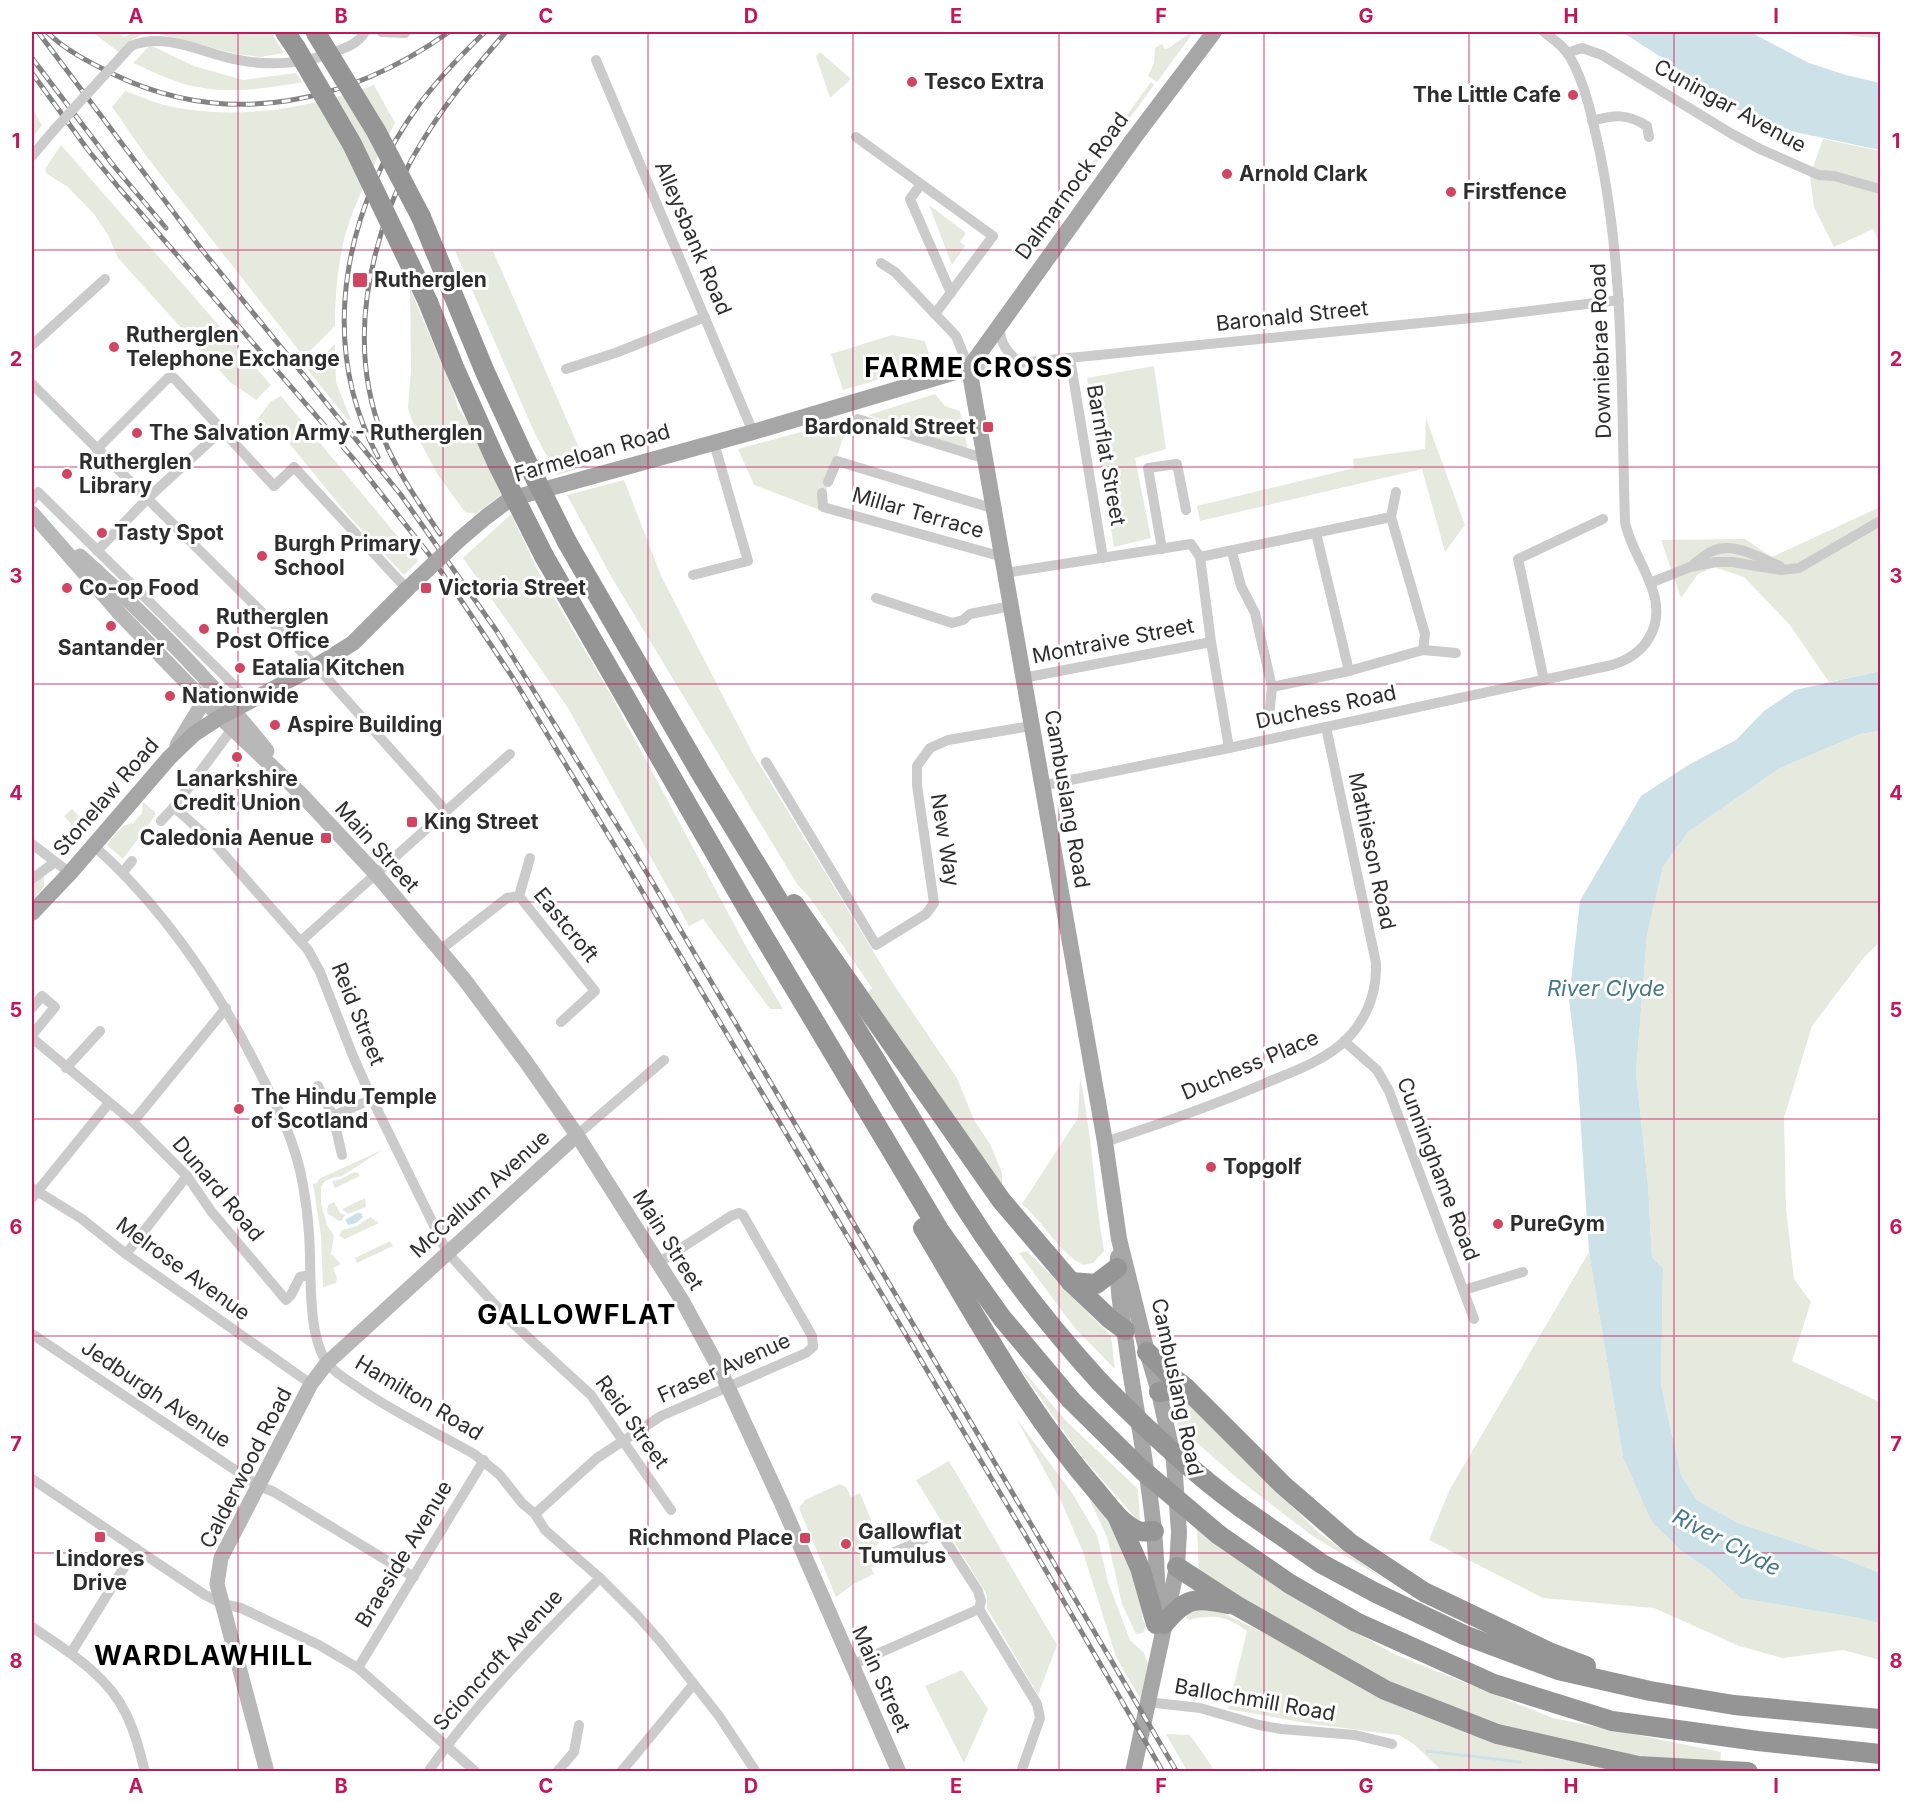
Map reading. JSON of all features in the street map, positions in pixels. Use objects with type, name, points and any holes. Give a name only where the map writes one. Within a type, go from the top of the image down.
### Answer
[{"type":"highway","points":[[316,32],[376,131],[421,217],[486,372],[523,454],[567,542],[700,772],[987,1241],[1048,1324],[1100,1382],[1164,1445],[1240,1507],[1322,1564],[1464,1635],[1558,1670],[1650,1690],[1734,1705],[1881,1719]]},
{"type":"highway","points":[[291,40],[352,144],[428,302],[497,463],[544,556],[748,910],[939,1230],[1002,1318],[1071,1400],[1141,1469],[1219,1535],[1290,1584],[1356,1622],[1494,1684],[1612,1721],[1758,1741],[1881,1754]]},
{"type":"highway","points":[[643,727],[724,893],[1003,1362],[1057,1442],[1116,1515],[1136,1530],[1154,1535]]},
{"type":"highway","points":[[700,772],[883,1028],[1001,1200],[1071,1282],[1125,1330]]},
{"type":"highway","points":[[1071,1282],[1096,1284],[1117,1268]]},
{"type":"highway","points":[[1147,1352],[1283,1485],[1350,1543],[1424,1592],[1549,1652],[1650,1690]]},
{"type":"highway","points":[[1159,1392],[1186,1388]]},
{"type":"highway","points":[[1116,1515],[1140,1568],[1160,1624],[1185,1604],[1194,1601],[1204,1599],[1237,1606]]},
{"type":"highway","points":[[1177,1567],[1237,1606],[1385,1690],[1497,1734],[1638,1766],[1748,1772]]},
{"type":"main road","name":"Dalmarnock Road","points":[[969,368],[1204,39],[1214,32]]},
{"type":"main road","name":"Farmeloan Road","points":[[227,713],[316,666],[353,643],[460,539],[510,499],[753,432],[969,368]]},
{"type":"main road","name":"Cambuslang Road","points":[[969,368],[1105,1143],[1119,1239],[1159,1392],[1174,1461],[1179,1532],[1177,1567],[1160,1624]]},
{"type":"main road","name":"Main Street","points":[[32,512],[121,615],[204,701],[227,713],[232,729],[300,793]]},
{"type":"main road","name":"Main Street","points":[[32,512],[120,592],[227,713],[375,873],[502,1029],[577,1135],[701,1334],[728,1387],[899,1772]]},
{"type":"main road","points":[[169,758],[204,701]]},
{"type":"main road","name":"Stonelaw Road","points":[[32,913],[70,873],[169,758],[194,734],[227,713]]},
{"type":"main road","name":"McCallum Avenue","points":[[327,1363],[577,1135]]},
{"type":"main road","name":"Cambuslang Road","points":[[1119,1239],[1117,1268],[1152,1504],[1160,1624],[1158,1652],[1133,1772]]},
{"type":"main road","points":[[1125,1330],[1147,1352]]},
{"type":"main road","name":"Calderwood Road","points":[[267,1772],[217,1584],[221,1558],[311,1384],[327,1363]]},
{"type":"main road","points":[[1139,1424],[1143,1406],[1148,1399],[1159,1392]]},
{"type":"main road","points":[[1177,1494],[1168,1515],[1154,1535],[1162,1552],[1177,1567]]},
{"type":"street","points":[[32,156],[131,46],[146,40],[163,40],[240,61],[282,63],[325,56],[351,46],[360,40],[365,32]]},
{"type":"street","points":[[382,32],[405,33]]},
{"type":"street","name":"Downiebrae Road","points":[[1544,32],[1567,53],[1574,66],[1592,120],[1616,254],[1625,522],[1631,544],[1650,583],[1657,611],[1652,633],[1640,650],[1619,663]]},
{"type":"street","name":"Cuningar Avenue","points":[[1567,53],[1582,48],[1602,56],[1732,134],[1811,172],[1881,189]]},
{"type":"street","name":"Alleysbank Road","points":[[596,60],[753,432]]},
{"type":"street","points":[[1592,120],[1620,115],[1633,118],[1647,126],[1649,137]]},
{"type":"street","points":[[856,137],[993,236],[935,314]]},
{"type":"street","points":[[921,184],[910,199],[951,293]]},
{"type":"street","points":[[880,263],[895,272],[956,336],[969,368]]},
{"type":"street","points":[[32,345],[105,279]]},
{"type":"street","name":"Baronald Street","points":[[969,368],[1481,317],[1619,300]]},
{"type":"street","points":[[566,369],[618,352],[705,317]]},
{"type":"street","points":[[1000,324],[1000,336],[1004,346],[1020,363]]},
{"type":"street","name":"Barnflat Street","points":[[1070,358],[1103,558]]},
{"type":"street","points":[[97,449],[168,378],[174,378],[274,486],[294,467],[407,589]]},
{"type":"street","points":[[32,384],[316,666],[446,811]]},
{"type":"street","points":[[858,419],[986,459]]},
{"type":"street","points":[[97,551],[147,499],[222,430]]},
{"type":"street","points":[[693,575],[748,561],[714,443]]},
{"type":"street","points":[[828,482],[837,460],[994,509]]},
{"type":"street","points":[[1162,549],[1148,468],[1177,464],[1186,510]]},
{"type":"street","points":[[32,500],[38,492],[250,701]]},
{"type":"street","points":[[1396,492],[1390,517],[1425,634],[1423,650]]},
{"type":"street","name":"Millar Terrace","points":[[822,493],[824,507],[1004,565]]},
{"type":"street","points":[[1200,557],[1390,517]]},
{"type":"street","points":[[1544,680],[1518,559],[1603,519]]},
{"type":"street","points":[[1650,583],[1690,567],[1721,561],[1791,570],[1806,565],[1881,521]]},
{"type":"street","points":[[1316,533],[1349,671]]},
{"type":"street","points":[[1004,565],[1103,558],[1191,544],[1200,557],[1211,642],[1229,748]]},
{"type":"street","points":[[1232,552],[1241,586],[1255,613],[1272,687],[1269,717]]},
{"type":"street","points":[[876,598],[952,622],[963,620],[970,614],[1011,606]]},
{"type":"street","name":"Montraive Street","points":[[1023,678],[1211,642]]},
{"type":"street","points":[[1272,687],[1349,671],[1423,650],[1456,652]]},
{"type":"street","name":"Duchess Road","points":[[1041,786],[1229,748],[1619,663]]},
{"type":"street","name":"New Way","points":[[766,762],[876,945],[926,914],[934,903],[917,785],[917,766],[925,754],[930,748],[948,740],[1031,726]]},
{"type":"street","name":"Mathieson Road","points":[[1326,727],[1376,963],[1377,983]]},
{"type":"street","points":[[160,821],[174,807],[232,729]]},
{"type":"street","points":[[301,940],[510,754]]},
{"type":"street","name":"Reid Street","points":[[174,807],[214,843],[301,940],[320,972],[372,1099],[447,1252],[507,1318],[591,1395],[671,1510]]},
{"type":"street","points":[[32,843],[70,873]]},
{"type":"street","name":"Hamilton Road","points":[[93,845],[123,872],[181,941],[226,1008],[284,1120],[303,1184],[317,1341],[327,1363],[370,1396],[484,1460],[499,1474],[522,1503],[535,1514],[545,1530],[600,1578],[660,1641],[725,1724],[756,1772]]},
{"type":"street","points":[[519,896],[530,858]]},
{"type":"street","points":[[123,872],[132,861]]},
{"type":"street","points":[[32,879],[55,862]]},
{"type":"street","name":"Eastcroft","points":[[440,950],[507,898],[519,896],[595,991],[561,1022]]},
{"type":"street","name":"Duchess Place","points":[[1105,1143],[1198,1110],[1295,1071],[1332,1051],[1353,1032],[1364,1016],[1377,983]]},
{"type":"street","points":[[32,1008],[42,996],[55,1007],[32,1036]]},
{"type":"street","points":[[133,1122],[226,1008]]},
{"type":"street","points":[[66,1068],[100,1031]]},
{"type":"street","name":"Dunard Road","points":[[32,1036],[66,1068],[133,1122],[188,1176],[211,1211],[286,1300],[300,1277],[310,1275]]},
{"type":"street","name":"Cunninghame Road","points":[[1344,1041],[1377,1070],[1389,1091],[1474,1319]]},
{"type":"street","name":"McCallum Avenue","points":[[577,1135],[664,1060]]},
{"type":"street","points":[[318,1086],[333,1116],[342,1155]]},
{"type":"street","points":[[333,1116],[372,1099]]},
{"type":"street","points":[[33,1192],[109,1103]]},
{"type":"street","points":[[126,1254],[188,1176]]},
{"type":"street","name":"Melrose Avenue","points":[[33,1192],[82,1219],[126,1254],[311,1384]]},
{"type":"street","name":"Fraser Avenue","points":[[535,1514],[597,1458],[623,1440],[676,1408],[810,1352],[814,1344],[807,1326],[743,1215],[739,1213],[731,1216],[658,1263]]},
{"type":"street","name":"Cunninghame Road","points":[[1464,1290],[1523,1272]]},
{"type":"street","name":"Jedburgh Avenue","points":[[32,1334],[259,1486],[274,1492],[414,1577]]},
{"type":"street","name":"Braeside Avenue","points":[[358,1668],[484,1460]]},
{"type":"street","points":[[32,1479],[205,1595],[223,1604],[241,1608],[358,1668],[476,1772]]},
{"type":"street","points":[[883,1557],[940,1532],[978,1591],[981,1601],[979,1609],[1036,1704],[1040,1718],[1021,1772]]},
{"type":"street","points":[[71,1653],[136,1548]]},
{"type":"street","name":"Scioncroft Avenue","points":[[428,1772],[446,1745],[545,1634],[600,1578]]},
{"type":"street","points":[[852,1665],[979,1609]]},
{"type":"street","points":[[32,1627],[71,1653],[103,1682],[126,1713],[145,1772]]},
{"type":"street","points":[[621,1772],[693,1685]]},
{"type":"street","name":"Ballochmill Road","points":[[1148,1702],[1200,1708],[1270,1727],[1355,1735],[1392,1744]]},
{"type":"street","points":[[557,1772],[574,1752],[579,1725]]},
{"type":"shaded area","points":[[92,32],[116,32],[124,37],[135,32],[147,32],[130,41],[120,53]]},
{"type":"shaded area","points":[[152,32],[271,32],[284,53],[260,57],[236,54]]},
{"type":"shaded area","points":[[1191,32],[1190,37],[1157,82],[1148,76],[1154,63],[1155,48],[1162,44],[1165,49],[1169,48]]},
{"type":"shaded area","points":[[1834,32],[1880,32],[1880,38],[1862,37]]},
{"type":"shaded area","points":[[150,45],[194,66],[243,80],[296,73],[303,82],[259,89],[229,90],[184,84],[133,63]]},
{"type":"shaded area","points":[[820,52],[851,79],[830,98],[816,56]]},
{"type":"shaded area","points":[[1151,82],[1154,85],[1090,172],[1087,170]]},
{"type":"shaded area","points":[[374,85],[395,123],[363,188],[347,229],[338,277],[335,326],[304,357],[147,157],[112,107],[125,91],[169,106],[195,110],[247,112],[273,110],[324,100]]},
{"type":"shaded area","points":[[32,108],[42,125],[34,136],[32,132]]},
{"type":"shaded area","points":[[1823,139],[1880,151],[1880,244],[1873,229],[1834,247],[1814,207],[1810,176]]},
{"type":"shaded area","points":[[61,145],[271,385],[256,400],[230,382],[118,258],[108,235],[94,214],[68,187],[47,174],[45,169]]},
{"type":"shaded area","points":[[1085,173],[1088,175],[1063,209],[1060,206]]},
{"type":"shaded area","points":[[929,205],[966,233],[960,242],[965,246],[952,265]]},
{"type":"shaded area","points":[[455,251],[493,251],[587,466],[557,475],[535,434]]},
{"type":"shaded area","points":[[410,289],[452,388],[458,408],[469,424],[502,494],[476,514],[465,512],[438,475],[418,438],[408,408],[411,370]]},
{"type":"shaded area","points":[[892,335],[925,341],[932,364],[843,390],[831,354]]},
{"type":"shaded area","points":[[335,344],[336,382],[351,420],[348,420],[308,370]]},
{"type":"shaded area","points":[[1154,366],[1166,449],[1135,458],[1151,538],[1114,547],[1087,378]]},
{"type":"shaded area","points":[[935,394],[945,406],[960,411],[968,450],[868,415]]},
{"type":"shaded area","points":[[281,396],[418,561],[404,575],[347,514],[279,431],[267,439],[255,423],[270,402]]},
{"type":"shaded area","points":[[1426,418],[1465,525],[1445,552],[1422,469],[1200,521],[1197,506],[1354,468],[1353,459],[1425,449]]},
{"type":"shaded area","points":[[849,419],[820,510],[754,485],[738,449]]},
{"type":"shaded area","points":[[624,480],[662,578],[753,754],[890,979],[957,1078],[974,1120],[990,1144],[1002,1173],[1002,1191],[868,992],[872,988],[810,898],[797,884],[612,578],[567,495]]},
{"type":"shaded area","points":[[1880,507],[1880,671],[1829,682],[1789,624],[1744,577],[1714,567],[1698,574],[1681,598],[1661,540],[1745,539],[1772,557]]},
{"type":"shaded area","points":[[511,514],[537,569],[611,695],[749,952],[783,1009],[770,1009],[703,919],[689,926],[568,708],[463,558]]},
{"type":"shaded area","points":[[1880,731],[1880,942],[1865,956],[1812,1026],[1784,1118],[1786,1207],[1794,1279],[1811,1302],[1792,1361],[1880,1402],[1880,1573],[1738,1523],[1697,1500],[1681,1475],[1661,1385],[1663,1268],[1652,1259],[1648,1185],[1636,1073],[1647,935],[1663,867],[1688,832],[1780,768],[1860,734]]},
{"type":"shaded area","points":[[121,789],[83,837],[64,816],[72,809],[85,823]]},
{"type":"shaded area","points":[[143,802],[155,812],[155,816],[123,859],[108,846],[108,843],[123,826],[133,823],[142,813]]},
{"type":"shaded area","points":[[44,875],[44,887],[32,901],[32,884]]},
{"type":"shaded area","points":[[1080,1077],[1104,1251],[1093,1263],[1083,1265],[1066,1253],[1022,1204],[1078,1118]]},
{"type":"shaded area","points":[[384,1149],[342,1176],[325,1181],[321,1187],[321,1204],[327,1225],[334,1236],[331,1254],[341,1264],[333,1268],[337,1278],[336,1283],[323,1287],[321,1235],[313,1184],[319,1179]]},
{"type":"shaded area","points":[[354,1172],[360,1176],[335,1188],[332,1181]]},
{"type":"shaded area","points":[[365,1198],[366,1207],[348,1214],[342,1209]]},
{"type":"shaded area","points":[[334,1202],[340,1213],[345,1215],[342,1220],[339,1221],[327,1213],[328,1205]]},
{"type":"shaded area","points":[[370,1217],[379,1223],[345,1239],[339,1236],[342,1230],[357,1226]]},
{"type":"shaded area","points":[[390,1241],[393,1246],[357,1263],[355,1258]]},
{"type":"shaded area","points":[[1027,1251],[1111,1336],[1115,1369],[1074,1327],[1019,1253]]},
{"type":"shaded area","points":[[1589,1252],[1623,1457],[1683,1552],[1712,1572],[1880,1623],[1880,1660],[1843,1650],[1783,1658],[1739,1646],[1654,1608],[1543,1598],[1429,1540],[1450,1489]]},
{"type":"shaded area","points":[[1015,1361],[1066,1421],[1138,1489],[1140,1523],[1079,1453]]},
{"type":"shaded area","points":[[1178,1401],[1187,1401],[1319,1533],[1390,1583],[1314,1537],[1238,1479],[1178,1426],[1173,1408]]},
{"type":"shaded area","points":[[1016,1418],[1072,1493],[1097,1535],[1108,1582],[1130,1640],[1144,1653],[1151,1673],[1141,1700],[1116,1657],[1083,1552],[1061,1501]]},
{"type":"shaded area","points":[[949,1461],[1057,1645],[1038,1695],[987,1608],[987,1595],[916,1480]]},
{"type":"shaded area","points":[[840,1484],[846,1487],[851,1497],[860,1493],[880,1542],[871,1550],[879,1564],[871,1567],[874,1574],[852,1585],[836,1597],[799,1508],[805,1500]]},
{"type":"shaded area","points":[[1089,1498],[1118,1532],[1144,1594],[1142,1618],[1146,1626],[1143,1633],[1136,1634],[1122,1604],[1107,1537]]},
{"type":"shaded area","points":[[1197,1529],[1304,1603],[1394,1654],[1553,1718],[1721,1752],[1720,1765],[1625,1758],[1500,1730],[1422,1698],[1341,1656],[1199,1574]]},
{"type":"shaded area","points":[[1210,1607],[1484,1739],[1559,1759],[1654,1771],[1442,1771],[1415,1745],[1399,1735],[1312,1724],[1228,1709],[1247,1631],[1226,1619],[1206,1617],[1189,1620],[1186,1617],[1190,1611]]},
{"type":"shaded area","points":[[962,1670],[988,1709],[964,1763],[925,1686]]},
{"type":"shaded area","points":[[1166,1734],[1190,1735],[1215,1771],[1187,1771]]},
{"type":"water","points":[[1622,32],[1750,32],[1809,63],[1880,83],[1880,150],[1795,132],[1733,108],[1681,76],[1664,59]]},
{"type":"water","name":"River Clyde","points":[[1880,671],[1880,731],[1860,734],[1780,768],[1688,832],[1663,867],[1647,935],[1636,1073],[1648,1185],[1652,1258],[1663,1268],[1661,1385],[1681,1475],[1697,1500],[1738,1523],[1880,1573],[1880,1623],[1741,1598],[1712,1572],[1683,1552],[1652,1522],[1623,1457],[1589,1252],[1577,1066],[1569,999],[1580,901],[1641,796],[1690,764],[1736,740],[1764,711],[1795,690]]},
{"type":"water","points":[[361,1213],[363,1217],[356,1223],[348,1225],[345,1220]]},
{"type":"waterway","points":[[1427,1751],[1520,1762]]},
{"type":"railway","points":[[38,32],[202,250],[401,495],[496,630],[650,878],[1177,1772]]},
{"type":"railway","points":[[47,32],[62,45],[88,61],[115,75],[158,92],[202,101],[245,104],[288,101],[330,91],[371,76],[411,56],[449,32]]},
{"type":"railway","points":[[378,457],[359,413],[348,367],[344,321],[348,274],[358,229],[374,184],[395,142],[428,93],[485,32]]},
{"type":"railway","points":[[440,534],[395,463],[374,409],[367,380],[365,352],[367,295],[380,238],[408,166],[447,105],[506,32]]},
{"type":"railway","points":[[32,58],[113,165],[166,228]]},
{"type":"railway","points":[[32,73],[119,188],[357,463],[431,557],[513,678],[1031,1545],[1163,1772]]},
{"type":"place","name":"Tesco Extra","points":[[912,82]]},
{"type":"place","name":"The Little Cafe","points":[[1573,95]]},
{"type":"place","name":"Arnold Clark","points":[[1227,174]]},
{"type":"place","name":"Firstfence","points":[[1451,192]]},
{"type":"place","name":"Rutherglen","points":[[360,280]]},
{"type":"place","name":"Rutherglen Telephone Exchange","points":[[114,347]]},
{"type":"place","name":"Bardonald Street","points":[[988,427]]},
{"type":"place","name":"The Salvation Army - Rutherglen","points":[[137,433]]},
{"type":"place","name":"Rutherglen Library","points":[[67,474]]},
{"type":"place","name":"Tasty Spot","points":[[102,533]]},
{"type":"place","name":"Burgh Primary School","points":[[262,556]]},
{"type":"place","name":"Co-op Food","points":[[67,588]]},
{"type":"place","name":"Victoria Street","points":[[426,588]]},
{"type":"place","name":"Santander","points":[[111,626]]},
{"type":"place","name":"Rutherglen Post Office","points":[[204,629]]},
{"type":"place","name":"Eatalia Kitchen","points":[[240,668]]},
{"type":"place","name":"Nationwide","points":[[170,696]]},
{"type":"place","name":"Aspire Building","points":[[275,725]]},
{"type":"place","name":"Lanarkshire Credit Union","points":[[237,757]]},
{"type":"place","name":"King Street","points":[[412,822]]},
{"type":"place","name":"Caledonia Aenue","points":[[326,838]]},
{"type":"place","name":"The Hindu Temple of Scotland","points":[[239,1109]]},
{"type":"place","name":"Topgolf","points":[[1211,1167]]},
{"type":"place","name":"PureGym","points":[[1498,1224]]},
{"type":"place","name":"Lindores Drive","points":[[100,1537]]},
{"type":"place","name":"Richmond Place","points":[[805,1538]]},
{"type":"place","name":"Gallowflat Tumulus","points":[[846,1544]]},
{"type":"district","name":"FARME CROSS","points":[[969,368]]},
{"type":"district","name":"GALLOWFLAT","points":[[577,1315]]},
{"type":"district","name":"WARDLAWHILL","points":[[204,1656]]}]
